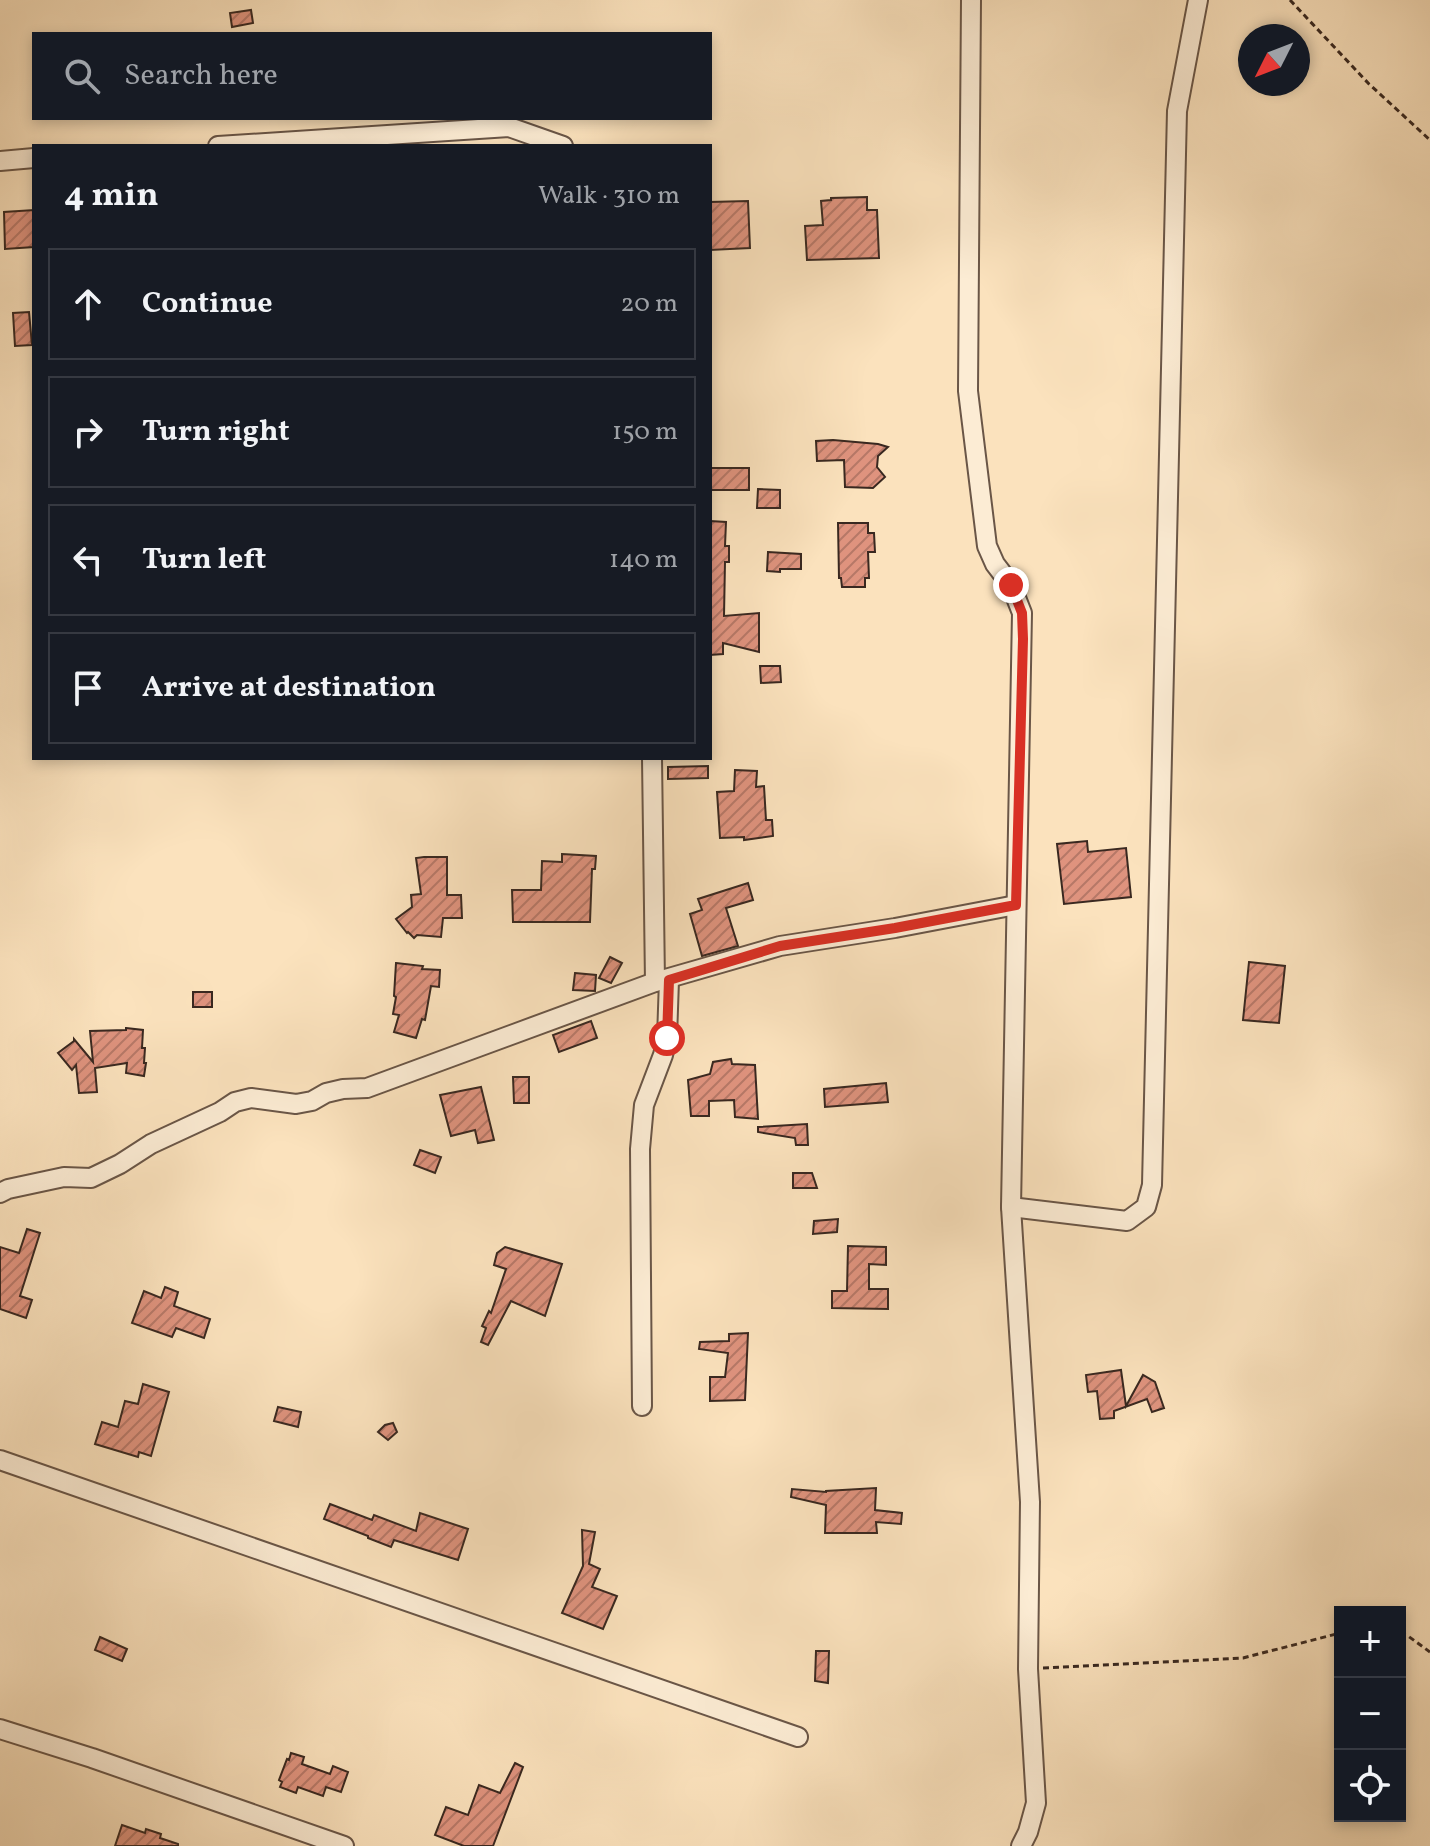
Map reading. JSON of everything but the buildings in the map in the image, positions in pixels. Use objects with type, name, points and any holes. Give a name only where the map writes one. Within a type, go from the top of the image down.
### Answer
[{"type":"street","points":[[971,0],[968,391],[987,546],[995,564],[1011,585],[1022,613],[1011,1207],[1030,1502],[1028,1669],[1036,1803],[1021,1846]]},
{"type":"street","points":[[1011,1207],[1127,1221],[1146,1207],[1152,1185],[1177,111],[1198,0]]},
{"type":"street","points":[[249,144],[509,127],[557,144]]},
{"type":"street","points":[[0,161],[32,158]]},
{"type":"street","points":[[642,1406],[640,1149],[644,1105],[667,1038],[652,760]]},
{"type":"street","points":[[0,1193],[64,1177],[91,1178],[235,1102],[251,1098],[296,1104],[312,1101],[326,1093],[367,1088],[662,981],[780,946],[1016,905]]},
{"type":"street","points":[[0,1460],[798,1737]]},
{"type":"street","points":[[0,1729],[344,1846]]},
{"type":"path","points":[[1290,0],[1369,84],[1430,140]]},
{"type":"path","points":[[1028,1669],[1243,1658],[1334,1635]]},
{"type":"path","points":[[1406,1635],[1430,1652]]},
{"type":"route","points":[[667,1038],[669,980],[780,946],[1016,905],[1023,639],[1022,613],[1011,585]]}]
